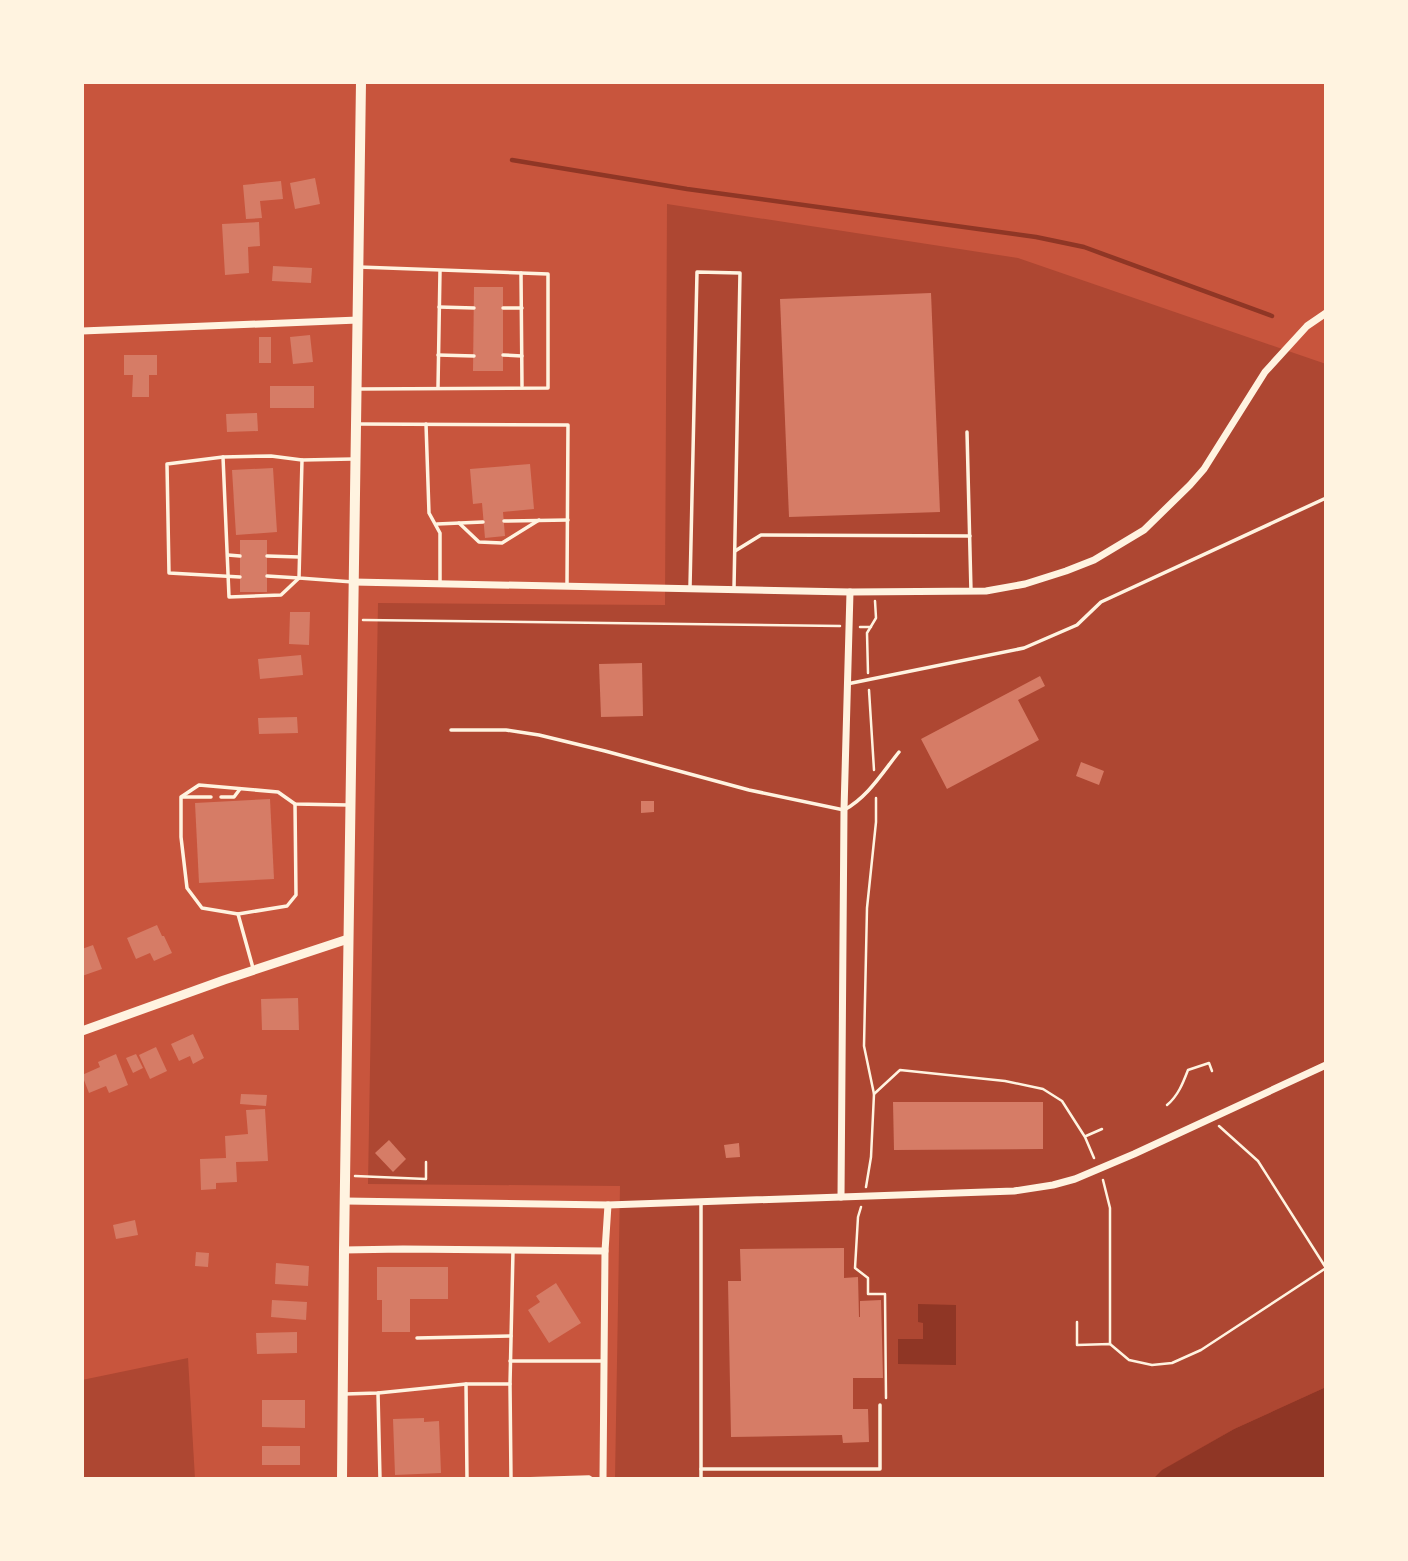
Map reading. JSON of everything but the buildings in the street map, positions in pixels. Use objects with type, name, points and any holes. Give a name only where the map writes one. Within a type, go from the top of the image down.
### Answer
[{"type":"main road","points":[[342,1479],[361,82]]},
{"type":"street","points":[[354,582],[850,592],[986,591],[1025,584],[1094,560],[1144,530],[1204,468],[1265,372],[1307,326],[1326,313]]},
{"type":"street","points":[[82,331],[358,320]]},
{"type":"street","points":[[841,1197],[844,810],[850,592]]},
{"type":"street","points":[[82,1031],[348,939]]},
{"type":"street","points":[[345,1201],[608,1205],[1014,1191],[1075,1179],[1326,1065]]},
{"type":"street","points":[[603,1479],[605,1251],[608,1205]]},
{"type":"street","points":[[344,1250],[605,1251]]},
{"type":"lane","points":[[356,389],[548,388],[548,274],[359,267]]},
{"type":"lane","points":[[438,387],[440,271]]},
{"type":"lane","points":[[690,590],[697,272],[740,273],[734,590]]},
{"type":"lane","points":[[522,273],[522,387]]},
{"type":"lane","points":[[439,307],[474,308]]},
{"type":"lane","points":[[503,308],[522,308]]},
{"type":"lane","points":[[438,355],[474,356]]},
{"type":"lane","points":[[503,355],[522,356]]},
{"type":"lane","points":[[356,424],[568,425],[567,587]]},
{"type":"lane","points":[[426,424],[429,513],[440,533],[440,585]]},
{"type":"lane","points":[[968,432],[971,591]]},
{"type":"lane","points":[[240,577],[169,573],[167,464],[223,457],[271,456],[302,460],[355,458]]},
{"type":"lane","points":[[223,457],[229,597],[281,595],[299,578],[302,460]]},
{"type":"lane","points":[[846,684],[1024,648],[1077,625],[1101,602],[1326,499]]},
{"type":"lane","points":[[459,523],[479,542],[502,542],[540,520]]},
{"type":"lane","points":[[503,521],[568,520]]},
{"type":"lane","points":[[437,524],[483,522]]},
{"type":"lane","points":[[735,551],[761,535],[970,536]]},
{"type":"lane","points":[[228,555],[240,556]]},
{"type":"lane","points":[[267,556],[300,557]]},
{"type":"lane","points":[[267,576],[354,582]]},
{"type":"lane","points":[[451,730],[506,730],[539,735],[749,790],[844,810],[864,796],[899,752]]},
{"type":"lane","points":[[181,797],[200,785],[278,792],[295,804],[350,805]]},
{"type":"lane","points":[[221,797],[234,797],[240,789]]},
{"type":"lane","points":[[181,797],[181,837],[187,888],[202,908],[238,914],[287,906],[296,894],[295,804]]},
{"type":"lane","points":[[181,797],[211,797]]},
{"type":"lane","points":[[238,914],[253,970]]},
{"type":"lane","points":[[701,1202],[701,1479]]},
{"type":"lane","points":[[511,1479],[510,1336],[513,1249]]},
{"type":"lane","points":[[417,1338],[510,1336]]},
{"type":"lane","points":[[510,1361],[604,1362]]},
{"type":"lane","points":[[343,1394],[466,1384],[510,1384]]},
{"type":"lane","points":[[466,1384],[467,1479]]},
{"type":"lane","points":[[378,1393],[380,1479]]},
{"type":"lane","points":[[701,1469],[880,1469],[880,1405]]},
{"type":"lane","points":[[522,1479],[593,1479]]},
{"type":"path","points":[[874,1094],[864,1046],[867,908],[876,822],[867,633],[876,618],[875,592]]},
{"type":"path","points":[[353,620],[871,627]]},
{"type":"path","points":[[1167,1105],[1179,1091],[1188,1070],[1209,1063],[1212,1071]]},
{"type":"path","points":[[1077,1322],[1077,1345],[1110,1344],[1129,1360],[1152,1365],[1172,1363],[1201,1350],[1326,1268],[1258,1161],[1210,1118]]},
{"type":"path","points":[[1085,1137],[1102,1129]]},
{"type":"path","points":[[345,1176],[426,1179],[426,1162]]},
{"type":"shaded area","points":[[667,204],[1018,258],[1326,364],[1326,1387],[1234,1429],[1163,1470],[1153,1479],[615,1479],[620,1186],[368,1184],[378,603],[665,605]]},
{"type":"shaded area","points":[[918,1304],[956,1305],[956,1365],[898,1364],[898,1339],[923,1339],[923,1323],[918,1322]]},
{"type":"shaded area","points":[[188,1358],[195,1479],[82,1479],[82,1380]]},
{"type":"shaded area","points":[[1326,1387],[1326,1479],[1153,1479],[1162,1470],[1234,1429]]},
{"type":"waterway","points":[[512,160],[687,189],[1036,237],[1084,247],[1272,316]]}]
